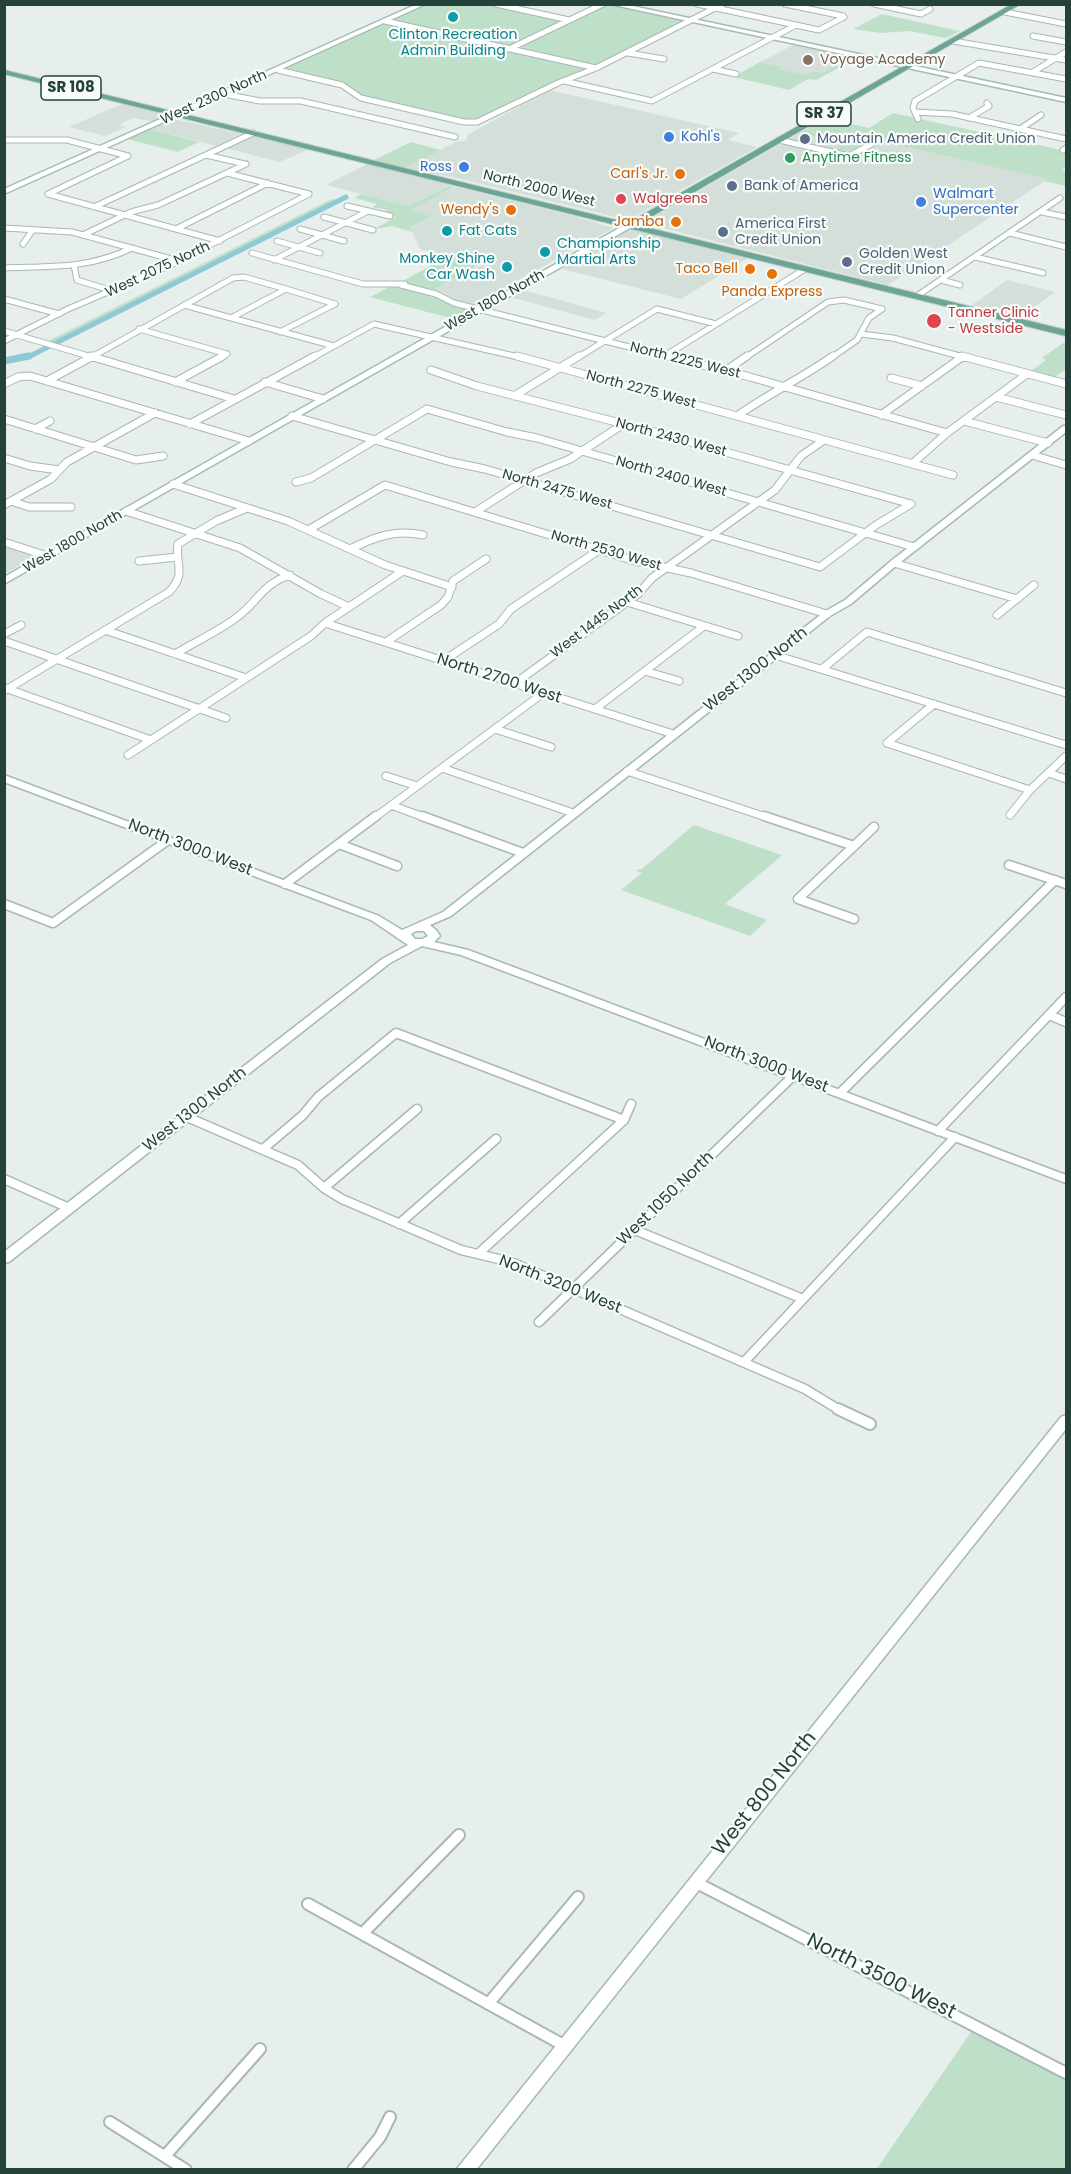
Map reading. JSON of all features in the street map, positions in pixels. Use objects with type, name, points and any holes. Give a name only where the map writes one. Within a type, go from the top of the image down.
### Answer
[{"type":"main road","name":"West 1800 North","points":[[631,225],[1017,4]]},
{"type":"main road","name":"North 2000 West","points":[[4,72],[1066,333]]},
{"type":"street","name":"West 2300 North","points":[[4,192],[423,4]]},
{"type":"street","points":[[496,4],[570,20]]},
{"type":"street","points":[[509,49],[603,4]]},
{"type":"street","points":[[612,4],[1066,100]]},
{"type":"street","points":[[697,4],[819,30],[844,16],[785,4]]},
{"type":"street","points":[[278,69],[342,85],[355,95],[375,101],[464,122],[477,122],[563,81],[596,69],[723,4]]},
{"type":"street","points":[[874,4],[921,14],[930,9]]},
{"type":"street","points":[[1005,12],[1066,24]]},
{"type":"street","points":[[1056,22],[1066,16]]},
{"type":"street","points":[[385,21],[596,69]]},
{"type":"street","points":[[563,81],[652,101],[796,25]]},
{"type":"street","points":[[1033,36],[1066,42]]},
{"type":"street","points":[[953,41],[1066,60]]},
{"type":"street","points":[[1033,72],[1066,52]]},
{"type":"street","points":[[627,53],[664,59]]},
{"type":"street","points":[[918,119],[913,104],[915,101],[979,63],[984,62],[1066,79]]},
{"type":"street","points":[[713,69],[736,74]]},
{"type":"street","points":[[224,94],[260,101],[301,101],[455,137]]},
{"type":"street","points":[[351,112],[375,101]]},
{"type":"street","points":[[969,118],[989,106],[987,103]]},
{"type":"street","points":[[915,112],[940,112],[1066,139]]},
{"type":"street","points":[[1020,129],[1041,115]]},
{"type":"street","points":[[94,207],[253,133]]},
{"type":"street","points":[[4,140],[59,140],[128,156],[48,194],[220,241]]},
{"type":"street","points":[[779,140],[849,156],[877,141]]},
{"type":"street","points":[[83,235],[126,215],[158,205],[246,165],[206,155]]},
{"type":"street","points":[[227,173],[268,183]]},
{"type":"street","points":[[176,229],[268,183]]},
{"type":"street","name":"West 2075 North","points":[[4,342],[59,314],[179,261],[309,194],[268,183]]},
{"type":"street","points":[[917,296],[1060,198]]},
{"type":"street","points":[[347,206],[390,216]]},
{"type":"street","points":[[274,260],[345,223],[374,211]]},
{"type":"street","points":[[1042,212],[1066,217]]},
{"type":"street","points":[[324,217],[373,230]]},
{"type":"street","name":"West 1800 North","points":[[4,581],[631,225]]},
{"type":"street","points":[[4,228],[64,231],[179,261]]},
{"type":"street","points":[[300,229],[344,241]]},
{"type":"street","points":[[23,244],[32,231]]},
{"type":"street","points":[[1010,233],[1066,247]]},
{"type":"street","points":[[277,241],[320,253]]},
{"type":"street","points":[[4,268],[74,265],[102,261],[132,248]]},
{"type":"street","name":"North 2225 West","points":[[252,254],[360,283],[401,285],[424,290],[454,303],[479,310],[786,387],[947,433]]},
{"type":"street","points":[[975,257],[1043,273]]},
{"type":"street","points":[[74,265],[76,280],[113,291]]},
{"type":"street","points":[[663,357],[805,269]]},
{"type":"street","points":[[47,381],[235,278],[244,277],[334,303],[280,332]]},
{"type":"street","points":[[941,280],[960,285]]},
{"type":"street","points":[[231,318],[286,289]]},
{"type":"street","points":[[4,299],[59,314]]},
{"type":"street","points":[[724,372],[828,302],[852,301],[882,309],[869,318],[856,340],[786,387],[768,394],[737,416]]},
{"type":"street","points":[[184,305],[334,346]]},
{"type":"street","points":[[514,396],[657,309],[716,324]]},
{"type":"street","name":"North 2275 West","points":[[189,424],[374,324],[396,326],[435,335],[953,475]]},
{"type":"street","points":[[139,329],[226,354],[176,382]]},
{"type":"street","points":[[4,331],[234,399]]},
{"type":"street","points":[[861,334],[893,338],[1066,384]]},
{"type":"street","points":[[881,415],[962,357]]},
{"type":"street","name":"North 2430 West","points":[[431,370],[514,396],[651,431],[911,504],[866,533]]},
{"type":"street","points":[[912,464],[947,433],[1027,374]]},
{"type":"street","points":[[4,384],[24,375],[249,441]]},
{"type":"street","points":[[891,378],[922,386]]},
{"type":"street","points":[[265,382],[323,399]]},
{"type":"street","points":[[996,397],[1066,415]]},
{"type":"street","name":"North 2400 West","points":[[375,440],[427,409],[582,451],[914,547]]},
{"type":"street","points":[[4,505],[8,500],[51,479],[67,462],[156,413]]},
{"type":"street","name":"North 2475 West","points":[[292,417],[524,481],[820,567],[866,533]]},
{"type":"street","points":[[4,419],[136,460],[163,456]]},
{"type":"street","points":[[35,429],[50,421]]},
{"type":"street","points":[[964,421],[1048,443]]},
{"type":"street","points":[[475,512],[524,481],[582,451],[622,425]]},
{"type":"street","name":"West 1300 North","points":[[386,961],[408,930],[447,914],[827,614],[848,602],[914,547],[1066,428]]},
{"type":"street","points":[[296,482],[311,478],[375,440]]},
{"type":"street","name":"West 1445 North","points":[[514,684],[638,594],[652,578],[775,490],[801,456],[824,440]]},
{"type":"street","points":[[1032,455],[1066,465]]},
{"type":"street","points":[[4,458],[30,466],[59,470]]},
{"type":"street","points":[[173,484],[310,529],[385,565],[452,587]]},
{"type":"street","name":"North 2530 West","points":[[310,529],[385,485],[599,550],[827,614]]},
{"type":"street","points":[[8,500],[29,507],[71,507]]},
{"type":"street","points":[[6,689],[178,584],[182,574],[177,557],[178,544],[194,533],[247,508]]},
{"type":"street","points":[[126,511],[240,548],[290,575],[320,595],[349,607]]},
{"type":"street","points":[[350,549],[390,531],[406,530],[423,535]]},
{"type":"street","points":[[4,542],[47,556]]},
{"type":"street","points":[[443,661],[499,624],[511,609],[599,550]]},
{"type":"street","points":[[139,561],[177,557]]},
{"type":"street","points":[[386,642],[441,605],[448,597],[453,581],[486,559]]},
{"type":"street","points":[[894,563],[1017,599]]},
{"type":"street","points":[[128,755],[311,636],[325,623],[403,571]]},
{"type":"street","points":[[175,654],[244,612],[266,584],[290,575]]},
{"type":"street","points":[[997,615],[1034,585]]},
{"type":"street","points":[[627,602],[738,636]]},
{"type":"street","name":"North 2700 West","points":[[325,623],[673,734]]},
{"type":"street","points":[[4,634],[21,625]]},
{"type":"street","points":[[595,709],[704,626]]},
{"type":"street","points":[[105,630],[246,678]]},
{"type":"street","points":[[822,669],[867,632],[1066,693]]},
{"type":"street","points":[[4,641],[226,718]]},
{"type":"street","points":[[775,655],[1066,746]]},
{"type":"street","points":[[645,671],[679,681]]},
{"type":"street","points":[[6,689],[151,740]]},
{"type":"street","points":[[285,884],[542,694]]},
{"type":"street","points":[[934,704],[886,743],[1030,790]]},
{"type":"street","points":[[495,729],[551,747]]},
{"type":"street","points":[[1010,814],[1030,790],[1066,756]]},
{"type":"street","points":[[442,768],[573,813]]},
{"type":"street","points":[[627,771],[854,846]]},
{"type":"street","points":[[1049,773],[1066,779]]},
{"type":"street","points":[[386,776],[417,786]]},
{"type":"street","name":"North 3000 West","points":[[4,778],[375,918],[416,928],[427,928],[464,952]]},
{"type":"street","points":[[392,805],[523,853]]},
{"type":"street","points":[[854,919],[798,899],[874,827]]},
{"type":"street","points":[[4,904],[53,923],[168,840]]},
{"type":"street","points":[[339,844],[397,866]]},
{"type":"street","points":[[1010,865],[1066,884]]},
{"type":"street","points":[[840,1093],[1055,880]]},
{"type":"street","points":[[4,914],[13,908]]},
{"type":"street","name":"West 1300 North","points":[[4,1259],[386,961],[432,939],[433,933],[447,914]]},
{"type":"street","name":"North 3000 West","points":[[375,918],[411,942],[464,952],[1066,1179]]},
{"type":"street","points":[[938,1131],[1066,997]]},
{"type":"street","points":[[1049,1015],[1066,1022]]},
{"type":"street","points":[[262,1149],[303,1115],[318,1097],[396,1033],[624,1120]]},
{"type":"street","name":"West 1050 North","points":[[539,1322],[793,1076]]},
{"type":"street","points":[[478,1254],[624,1120],[631,1104]]},
{"type":"street","points":[[324,1188],[417,1109]]},
{"type":"street","name":"North 3200 West","points":[[187,1117],[298,1165],[324,1188],[342,1199],[461,1250],[511,1262],[573,1288],[805,1389],[835,1408],[870,1424]]},
{"type":"street","points":[[744,1362],[955,1137]]},
{"type":"street","points":[[399,1224],[496,1139]]},
{"type":"street","points":[[4,1179],[69,1208]]},
{"type":"street","points":[[634,1230],[803,1299]]},
{"type":"street","name":"West 800 North","points":[[465,2169],[1066,1420]]},
{"type":"street","points":[[362,1934],[459,1835]]},
{"type":"street","name":"North 3500 West","points":[[695,1882],[1066,2073]]},
{"type":"street","points":[[488,2004],[578,1897]]},
{"type":"street","points":[[308,1904],[565,2046]]},
{"type":"street","points":[[165,2156],[261,2049]]},
{"type":"street","points":[[352,2169],[380,2137],[390,2117]]},
{"type":"street","points":[[110,2122],[186,2169]]},
{"type":"shaded area","name":"Voyage Academy","points":[[793,45],[856,58],[822,73],[814,71],[806,75],[777,69],[781,67],[760,62]]},
{"type":"shaded area","points":[[549,90],[739,133],[728,140],[757,147],[628,220],[457,178],[404,168],[456,142],[467,140],[467,135]]},
{"type":"shaded area","points":[[124,103],[172,115],[155,122],[133,118],[119,125],[126,127],[105,136],[69,127]]},
{"type":"shaded area","points":[[174,119],[241,134],[217,146],[150,129]]},
{"type":"shaded area","points":[[800,133],[845,143],[834,150],[842,156],[851,158],[882,142],[1048,179],[888,285],[643,223]]},
{"type":"shaded area","points":[[253,135],[309,149],[280,162],[225,148]]},
{"type":"shaded area","points":[[367,164],[452,184],[409,206],[326,185]]},
{"type":"shaded area","points":[[455,187],[574,216],[613,228],[473,305],[434,290],[495,258],[484,256],[441,260],[438,255],[420,249],[410,227],[430,216],[410,210]]},
{"type":"shaded area","points":[[630,229],[748,258],[681,299],[562,269]]},
{"type":"shaded area","points":[[1007,280],[1055,292],[1020,317],[972,305]]},
{"type":"shaded area","points":[[523,290],[607,313],[595,320],[510,297]]},
{"type":"shaded area","points":[[5,546],[34,557],[5,573]]},
{"type":"green space","points":[[427,5],[492,5],[570,21],[607,5],[682,21],[589,69],[472,121],[362,97],[346,85],[285,69]]},
{"type":"green space","points":[[882,14],[960,31],[946,38],[909,31],[881,33],[853,29]]},
{"type":"green space","points":[[760,62],[782,67],[778,69],[806,75],[814,71],[822,73],[841,63],[846,64],[816,80],[808,79],[789,90],[733,77]]},
{"type":"green space","points":[[893,113],[1066,151],[1066,167],[1062,170],[1066,171],[1066,186],[1045,181],[1047,179],[874,140],[849,152],[833,150],[844,143],[800,133],[826,118],[869,128]]},
{"type":"green space","points":[[150,129],[199,142],[178,152],[127,139]]},
{"type":"green space","points":[[411,142],[441,150],[404,168],[372,161]]},
{"type":"green space","points":[[449,186],[454,187],[411,210],[431,216],[410,227],[412,232],[392,226],[374,229],[396,217],[385,213],[387,210],[372,207],[377,204],[354,198],[361,194],[409,206]]},
{"type":"green space","points":[[332,199],[342,201],[59,344],[48,341]]},
{"type":"green space","points":[[484,256],[496,259],[491,258],[434,290],[401,282],[441,260]]},
{"type":"green space","points":[[391,286],[421,292],[469,310],[454,319],[370,297]]},
{"type":"green space","points":[[1063,343],[1066,344],[1066,369],[1055,377],[1031,371],[1046,360],[1042,358]]},
{"type":"green space","points":[[694,825],[782,855],[725,904],[767,920],[750,936],[621,890],[642,873],[635,870],[642,869]]},
{"type":"green space","points":[[973,2029],[1066,2078],[1066,2169],[876,2170]]},
{"type":"waterway","points":[[21,358],[30,356],[346,197]]},
{"type":"waterway","points":[[4,361],[29,356]]},
{"type":"place","name":"Clinton Recreation Admin Building","points":[[453,17]]},
{"type":"place","name":"Voyage Academy","points":[[808,60]]},
{"type":"place","name":"Kohl's","points":[[669,137]]},
{"type":"place","name":"Mountain America Credit Union","points":[[805,139]]},
{"type":"place","name":"Anytime Fitness","points":[[790,158]]},
{"type":"place","name":"Ross","points":[[464,167]]},
{"type":"place","name":"Carl's Jr.","points":[[680,174]]},
{"type":"place","name":"Bank of America","points":[[732,186]]},
{"type":"place","name":"Walgreens","points":[[621,199]]},
{"type":"place","name":"Walmart Supercenter","points":[[921,202]]},
{"type":"place","name":"Wendy's","points":[[511,210]]},
{"type":"place","name":"Jamba","points":[[676,222]]},
{"type":"place","name":"Fat Cats","points":[[447,231]]},
{"type":"place","name":"America First Credit Union","points":[[723,232]]},
{"type":"place","name":"Championship Martial Arts","points":[[545,252]]},
{"type":"place","name":"Golden West Credit Union","points":[[847,262]]},
{"type":"place","name":"Monkey Shine Car Wash","points":[[507,267]]},
{"type":"place","name":"Taco Bell","points":[[750,269]]},
{"type":"place","name":"Panda Express","points":[[772,274]]},
{"type":"place","name":"Tanner Clinic - Westside","points":[[934,321]]}]
